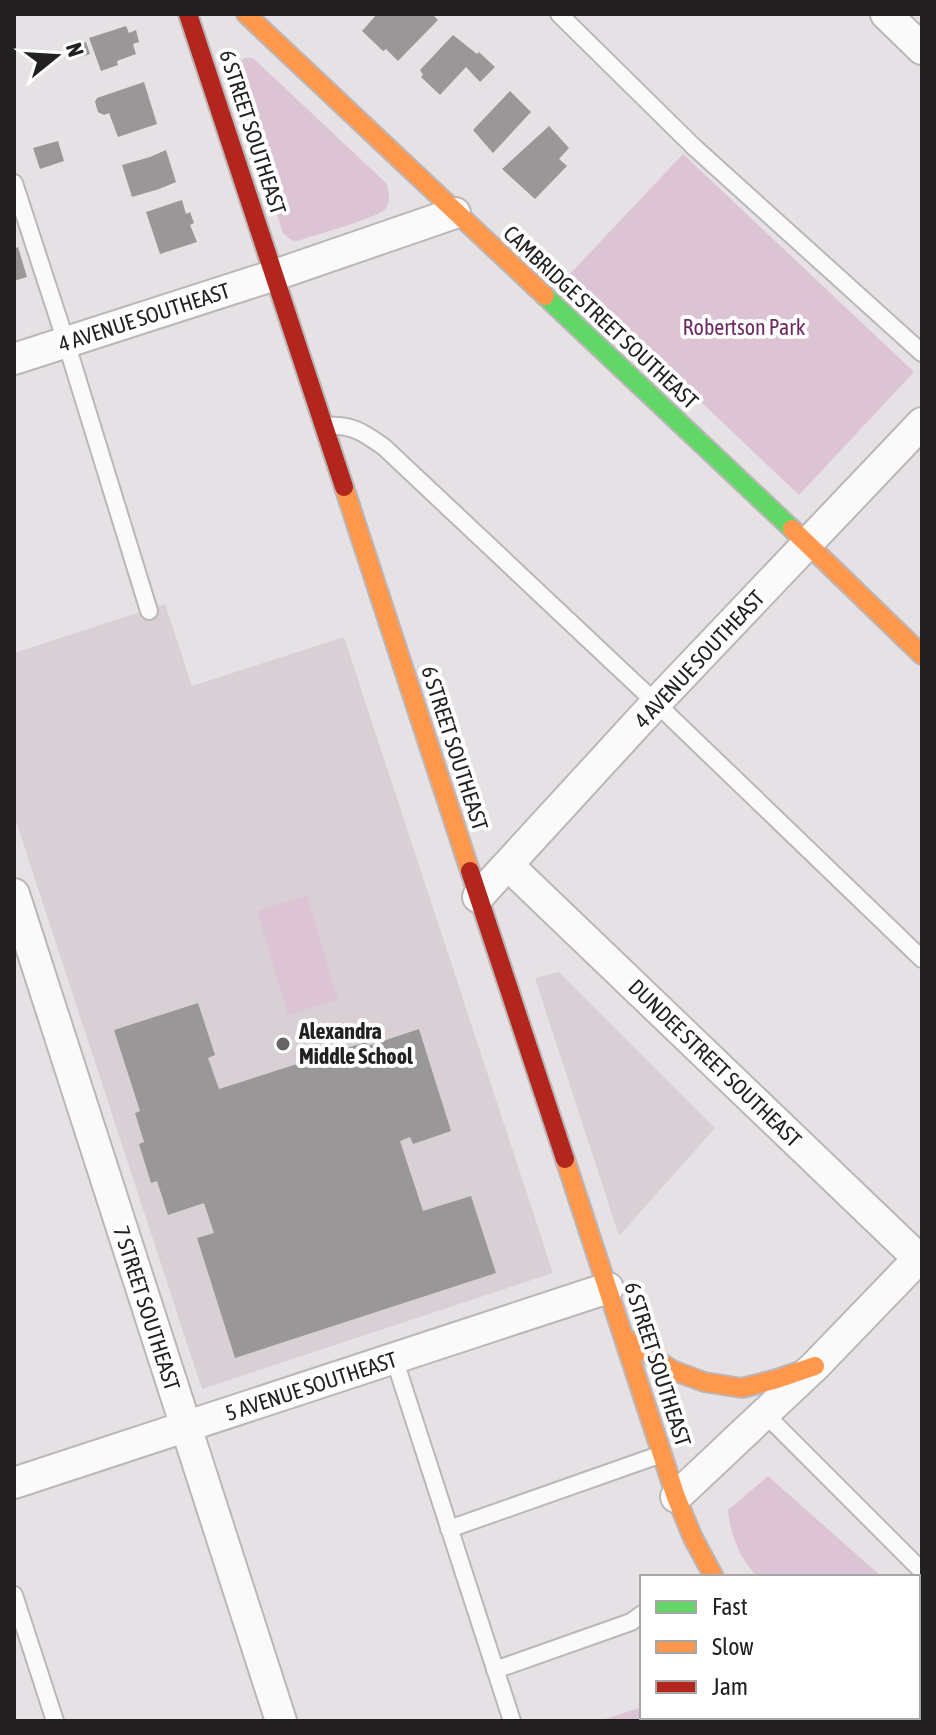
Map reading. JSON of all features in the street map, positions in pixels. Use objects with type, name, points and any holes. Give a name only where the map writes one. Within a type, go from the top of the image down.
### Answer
[{"type":"street","name":"6 STREET SOUTHEAST","points":[[188,14],[676,1497],[705,1574]]},
{"type":"street","name":"CAMBRIDGE STREET SOUTHEAST","points":[[246,14],[922,655]]},
{"type":"street","points":[[886,14],[922,49]]},
{"type":"street","name":"4 AVENUE SOUTHEAST","points":[[14,359],[455,213]]},
{"type":"street","name":"4 AVENUE SOUTHEAST","points":[[478,897],[656,703],[922,423]]},
{"type":"street","name":"DUNDEE STREET SOUTHEAST","points":[[508,865],[921,1258]]},
{"type":"street","name":"7 STREET SOUTHEAST","points":[[14,894],[281,1721]]},
{"type":"street","points":[[676,1497],[815,1366],[921,1258]]},
{"type":"street","name":"5 AVENUE SOUTHEAST","points":[[14,1483],[608,1288]]},
{"type":"street","points":[[625,1338],[672,1370],[704,1382],[742,1388],[815,1366]]},
{"type":"lane","points":[[559,14],[694,147],[922,353]]},
{"type":"lane","points":[[14,183],[149,611]]},
{"type":"lane","points":[[324,427],[343,425],[366,434],[384,447],[922,959]]},
{"type":"lane","points":[[394,1358],[512,1721]]},
{"type":"lane","points":[[765,1414],[922,1571]]},
{"type":"lane","points":[[449,1529],[662,1454]]},
{"type":"lane","points":[[14,1595],[55,1721]]},
{"type":"lane","points":[[495,1670],[631,1622],[640,1615]]},
{"type":"shaded area","name":"Alexandra Middle School","points":[[165,604],[192,686],[344,637],[553,1273],[202,1389],[14,815],[14,653]]},
{"type":"shaded area","points":[[559,972],[715,1128],[619,1236],[535,978]]},
{"type":"green space","points":[[244,58],[253,58],[386,183],[389,202],[386,208],[359,221],[298,241],[283,233],[233,77],[236,66]]},
{"type":"green space","name":"Robertson Park","points":[[683,154],[914,372],[799,495],[568,276]]},
{"type":"green space","points":[[307,895],[338,1000],[288,1015],[257,911]]},
{"type":"green space","points":[[768,1476],[880,1575],[755,1575],[737,1546],[728,1510]]},
{"type":"green space","points":[[920,1610],[922,1721],[878,1719],[920,1719]]},
{"type":"green space","points":[[640,1708],[640,1719],[784,1721],[599,1721]]},
{"type":"building","points":[[377,14],[432,14],[438,20],[398,61],[362,31]]},
{"type":"building","points":[[126,26],[129,33],[136,30],[139,42],[133,44],[136,54],[101,71],[89,38]]},
{"type":"building","points":[[453,35],[495,67],[480,82],[466,67],[440,95],[421,77],[420,70]]},
{"type":"building","points":[[86,42],[90,54],[77,58],[73,46]]},
{"type":"building","points":[[144,82],[157,124],[118,137],[109,113],[104,115],[98,112],[95,102],[97,98]]},
{"type":"building","points":[[510,91],[531,112],[493,153],[473,130]]},
{"type":"building","points":[[549,126],[569,148],[559,159],[567,166],[535,199],[502,169]]},
{"type":"building","points":[[58,141],[64,161],[40,169],[33,148]]},
{"type":"building","points":[[166,150],[176,182],[132,197],[122,165]]},
{"type":"building","points":[[182,200],[186,214],[190,212],[194,223],[190,225],[197,242],[160,254],[146,212]]},
{"type":"building","points":[[18,247],[27,277],[14,281],[14,249]]},
{"type":"building","points":[[198,1003],[215,1055],[208,1058],[219,1089],[366,1042],[368,1046],[419,1029],[451,1131],[413,1144],[410,1137],[400,1141],[423,1211],[471,1196],[496,1273],[235,1358],[197,1238],[214,1233],[204,1203],[168,1215],[157,1181],[151,1183],[139,1144],[144,1142],[135,1113],[140,1111],[114,1030]]},
{"type":"traffic: fast","points":[[545,296],[792,529]]},
{"type":"traffic: slow","points":[[246,14],[545,296]]},
{"type":"traffic: slow","points":[[344,487],[470,871]]},
{"type":"traffic: slow","points":[[792,529],[922,655]]},
{"type":"traffic: slow","points":[[565,1159],[676,1497],[713,1575]]},
{"type":"traffic: slow","points":[[625,1338],[672,1370],[704,1382],[742,1388],[815,1366]]},
{"type":"traffic: jam","points":[[188,14],[344,487]]},
{"type":"traffic: jam","points":[[470,871],[565,1159]]},
{"type":"place","name":"Alexandra Middle School","points":[[283,1044]]}]
